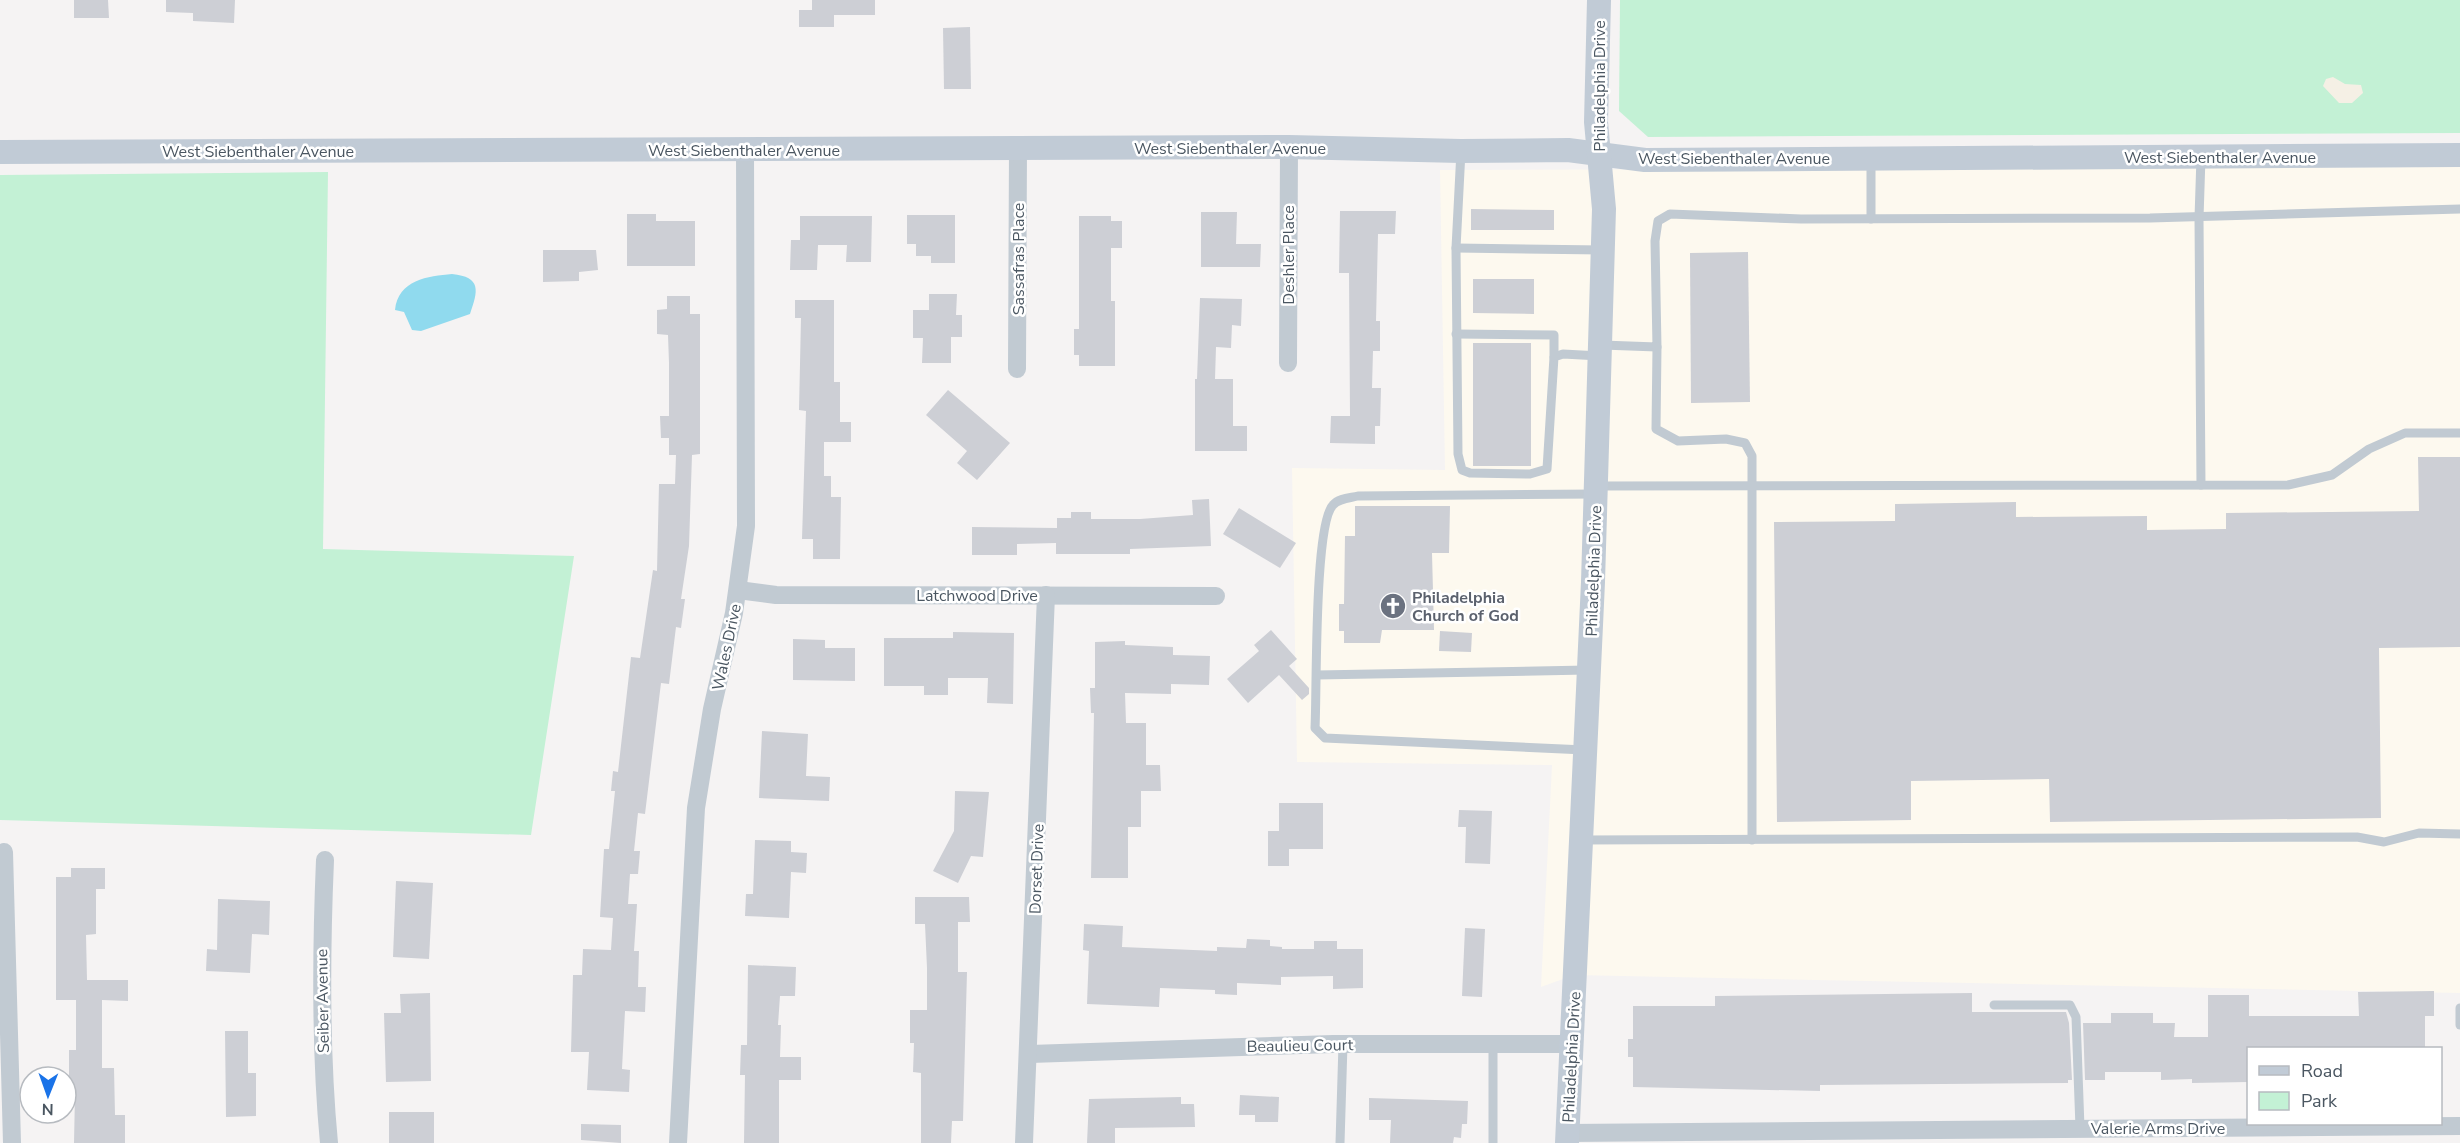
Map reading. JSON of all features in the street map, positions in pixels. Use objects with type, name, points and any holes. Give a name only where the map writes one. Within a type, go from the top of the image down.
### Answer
[{"type":"main road","name":"Philadelphia Drive","points":[[1567,1138],[1589,670],[1603,250],[1604,209],[1596,122],[1599,0]]},
{"type":"main road","name":"West Siebenthaler Avenue","points":[[0,152],[1289,147],[1598,152],[1645,160],[2460,156]]},
{"type":"street","name":"Deshler Place","points":[[1288,363],[1289,147]]},
{"type":"street","name":"Sassafras Place","points":[[1017,369],[1018,148]]},
{"type":"street","name":"Wales Drive","points":[[678,1143],[695,816],[712,709],[738,590],[746,526],[748,455],[745,149]]},
{"type":"street","name":"Latchwood Drive","points":[[738,590],[776,595],[1216,596]]},
{"type":"street","name":"Dorset Drive","points":[[1024,1143],[1030,1054],[1046,596]]},
{"type":"street","points":[[4,852],[12,1143]]},
{"type":"street","name":"Seiber Avenue","points":[[325,860],[321,946],[324,1088],[328,1143]]},
{"type":"street","name":"Beaulieu Court","points":[[1030,1054],[1343,1044],[1571,1044]]},
{"type":"street","name":"Valerie Arms Drive","points":[[1567,1138],[2080,1128],[2460,1126]]},
{"type":"lane","points":[[1456,334],[1554,335],[1547,469],[1530,474],[1470,473],[1462,470],[1459,464],[1456,334],[1456,248],[1461,151]]},
{"type":"lane","points":[[2201,157],[2199,218],[2201,485]]},
{"type":"lane","points":[[1871,158],[1871,219]]},
{"type":"lane","points":[[1752,840],[1752,456],[1745,443],[1726,439],[1678,441],[1656,429],[1655,241],[1658,221],[1670,214],[1871,219],[2199,218],[2460,209]]},
{"type":"lane","points":[[1456,248],[1603,250]]},
{"type":"lane","points":[[1554,357],[1600,350],[1657,347]]},
{"type":"lane","points":[[1585,750],[1325,738],[1316,728],[1317,675],[1324,522],[1332,505],[1358,496],[1753,485],[2288,485],[2332,475],[2369,449],[2405,433],[2460,433]]},
{"type":"lane","points":[[1317,675],[1589,670]]},
{"type":"lane","points":[[1581,840],[2356,837],[2384,842],[2420,833],[2460,834]]},
{"type":"lane","points":[[1994,1005],[2070,1005],[2076,1017],[2080,1128]]},
{"type":"lane","points":[[2460,1008],[2460,1025]]},
{"type":"lane","points":[[1340,1143],[1343,1044]]},
{"type":"lane","points":[[1493,1044],[1493,1143]]},
{"type":"shaded area","points":[[2460,167],[2460,993],[1574,975],[1541,987],[1552,765],[1297,762],[1292,468],[1445,470],[1440,170]]},
{"type":"green space","points":[[1620,0],[2460,0],[2460,133],[1648,137],[1619,111]]},
{"type":"green space","points":[[328,172],[323,549],[574,556],[531,835],[0,820],[0,175]]},
{"type":"sand","points":[[2333,77],[2345,84],[2361,85],[2363,93],[2352,103],[2339,103],[2323,86],[2326,79]]},
{"type":"water","points":[[452,274],[469,278],[475,286],[475,298],[470,314],[421,331],[412,330],[404,312],[395,310],[402,292],[408,286],[424,278]]},
{"type":"building","points":[[74,0],[108,0],[109,18],[74,18]]},
{"type":"building","points":[[166,0],[235,0],[234,23],[193,21],[193,13],[166,12]]},
{"type":"building","points":[[812,0],[875,0],[875,15],[834,15],[834,27],[799,27],[799,10],[812,10]]},
{"type":"building","points":[[970,27],[971,89],[944,89],[943,28]]},
{"type":"building","points":[[1471,209],[1554,210],[1554,230],[1471,230]]},
{"type":"building","points":[[1340,211],[1396,211],[1395,234],[1378,234],[1376,321],[1380,321],[1380,351],[1373,351],[1372,388],[1381,388],[1380,426],[1375,426],[1375,444],[1330,443],[1331,416],[1350,416],[1349,273],[1339,273]]},
{"type":"building","points":[[1201,212],[1237,212],[1236,244],[1261,244],[1260,267],[1201,267]]},
{"type":"building","points":[[627,214],[656,214],[656,221],[695,221],[695,266],[627,266]]},
{"type":"building","points":[[907,215],[955,215],[955,263],[931,263],[931,256],[916,256],[916,244],[907,244]]},
{"type":"building","points":[[800,216],[872,216],[871,262],[846,262],[847,245],[818,245],[817,270],[790,270],[791,240],[800,240]]},
{"type":"building","points":[[1079,216],[1111,216],[1111,221],[1122,221],[1122,248],[1111,248],[1111,301],[1115,301],[1115,366],[1079,366],[1079,355],[1074,355],[1074,329],[1079,329]]},
{"type":"building","points":[[543,250],[596,250],[598,270],[579,272],[579,281],[543,282]]},
{"type":"building","points":[[1748,252],[1750,402],[1691,403],[1690,253]]},
{"type":"building","points":[[1473,279],[1534,279],[1534,314],[1473,313]]},
{"type":"building","points":[[929,294],[957,294],[956,315],[962,315],[962,337],[951,337],[951,363],[922,363],[923,338],[913,338],[913,310],[929,310]]},
{"type":"building","points":[[667,296],[690,296],[690,314],[700,314],[700,454],[692,455],[689,546],[681,599],[685,599],[681,628],[676,627],[669,684],[661,683],[645,814],[638,813],[634,851],[640,851],[638,874],[630,874],[628,904],[637,904],[634,951],[639,951],[638,987],[646,987],[645,1012],[625,1011],[622,1069],[630,1070],[629,1092],[587,1090],[589,1052],[571,1052],[573,975],[582,975],[583,949],[611,950],[613,918],[600,917],[604,849],[609,849],[615,791],[611,791],[613,771],[618,772],[631,657],[640,658],[653,570],[657,571],[659,484],[675,484],[676,455],[669,455],[669,438],[661,438],[660,416],[669,416],[669,363],[668,335],[657,334],[657,310],[667,309]]},
{"type":"building","points":[[1200,298],[1242,299],[1241,326],[1232,325],[1231,348],[1216,347],[1215,379],[1233,379],[1233,426],[1247,426],[1247,451],[1195,451],[1195,379],[1197,379]]},
{"type":"building","points":[[795,300],[834,300],[834,382],[840,382],[840,422],[851,422],[851,442],[824,442],[824,476],[831,476],[831,497],[841,497],[840,559],[813,559],[813,539],[802,539],[806,411],[799,410],[801,318],[795,318]]},
{"type":"building","points":[[1473,343],[1531,343],[1531,466],[1473,466]]},
{"type":"building","points":[[948,390],[1010,443],[977,480],[957,463],[967,451],[926,415]]},
{"type":"building","points":[[2418,457],[2460,457],[2460,647],[2379,648],[2381,818],[2050,822],[2049,779],[1911,781],[1911,820],[1777,822],[1774,522],[1895,521],[1895,504],[2016,502],[2016,517],[2147,516],[2147,530],[2226,529],[2226,513],[2419,511]]},
{"type":"building","points":[[1209,499],[1211,546],[1130,549],[1130,554],[1056,554],[1056,543],[1017,544],[1017,555],[972,555],[972,527],[1057,528],[1057,518],[1071,518],[1071,512],[1091,512],[1091,519],[1140,519],[1193,515],[1192,500]]},
{"type":"building","points":[[1355,506],[1450,506],[1449,553],[1432,553],[1434,630],[1382,630],[1380,643],[1344,643],[1344,631],[1339,631],[1339,604],[1344,604],[1345,536],[1355,536]]},
{"type":"building","points":[[1239,508],[1296,543],[1280,568],[1223,534]]},
{"type":"building","points":[[1271,630],[1297,659],[1289,666],[1309,688],[1309,694],[1302,700],[1279,675],[1248,703],[1227,679],[1259,651],[1254,645]]},
{"type":"building","points":[[1440,631],[1472,633],[1471,652],[1439,651]]},
{"type":"building","points":[[953,632],[1014,633],[1013,704],[987,703],[988,678],[948,678],[948,695],[924,695],[924,686],[884,686],[884,638],[953,638]]},
{"type":"building","points":[[793,639],[825,640],[825,648],[855,648],[855,681],[793,680]]},
{"type":"building","points":[[1125,641],[1125,645],[1173,647],[1173,655],[1210,656],[1209,685],[1171,684],[1171,694],[1125,693],[1126,723],[1146,723],[1146,765],[1160,765],[1161,791],[1141,791],[1141,827],[1128,827],[1128,878],[1091,878],[1094,713],[1091,713],[1090,688],[1095,688],[1095,642]]},
{"type":"building","points":[[762,731],[808,734],[806,776],[830,777],[829,801],[759,798]]},
{"type":"building","points":[[955,791],[989,792],[983,857],[971,856],[958,883],[933,871],[954,831]]},
{"type":"building","points":[[1279,803],[1323,803],[1323,849],[1289,849],[1289,866],[1268,866],[1268,831],[1279,831]]},
{"type":"building","points":[[1459,810],[1492,811],[1490,864],[1465,863],[1466,827],[1458,827]]},
{"type":"building","points":[[755,840],[791,841],[791,852],[807,853],[806,873],[791,872],[789,918],[745,916],[746,894],[753,894]]},
{"type":"building","points":[[71,868],[105,868],[105,889],[96,889],[96,934],[86,935],[87,980],[128,980],[128,1001],[102,1000],[102,1068],[114,1068],[115,1115],[125,1115],[125,1143],[74,1143],[74,1125],[78,1125],[78,1065],[69,1065],[69,1050],[76,1050],[76,1000],[56,1000],[56,877],[71,877]]},
{"type":"building","points":[[396,881],[433,883],[429,959],[393,957]]},
{"type":"building","points":[[915,897],[969,897],[970,922],[958,922],[958,972],[967,972],[963,1121],[952,1121],[951,1143],[921,1143],[921,1073],[913,1072],[914,1043],[910,1043],[910,1010],[927,1010],[927,968],[925,924],[915,924]]},
{"type":"building","points":[[218,899],[270,901],[269,935],[252,934],[250,973],[206,971],[207,949],[217,950]]},
{"type":"building","points":[[1084,924],[1123,926],[1122,947],[1217,951],[1217,947],[1246,948],[1247,939],[1270,940],[1270,946],[1282,947],[1282,949],[1314,949],[1314,941],[1337,941],[1337,949],[1363,949],[1363,988],[1333,989],[1333,976],[1281,977],[1281,985],[1237,983],[1237,995],[1215,994],[1215,990],[1160,988],[1159,1007],[1087,1004],[1089,951],[1083,950]]},
{"type":"building","points":[[1465,928],[1485,929],[1482,997],[1462,996]]},
{"type":"building","points":[[748,965],[796,967],[795,996],[780,996],[778,1025],[781,1025],[780,1057],[801,1057],[801,1080],[779,1080],[779,1143],[744,1143],[745,1075],[740,1075],[741,1045],[747,1045]]},
{"type":"building","points":[[2434,991],[2434,1016],[2425,1016],[2425,1047],[2247,1047],[2247,1082],[2192,1083],[2192,1079],[2161,1080],[2161,1072],[2105,1072],[2105,1080],[2085,1080],[2083,1023],[2111,1023],[2111,1013],[2153,1013],[2153,1023],[2175,1023],[2174,1037],[2208,1037],[2208,995],[2249,995],[2249,1016],[2359,1016],[2358,992]]},
{"type":"building","points":[[430,993],[431,1081],[386,1082],[384,1013],[401,1013],[400,994]]},
{"type":"building","points":[[1972,993],[1972,1012],[2066,1012],[2069,1023],[2072,1080],[2068,1080],[2068,1083],[1820,1085],[1820,1091],[1633,1087],[1633,1057],[1628,1057],[1628,1039],[1633,1039],[1633,1006],[1715,1006],[1715,996]]},
{"type":"building","points":[[225,1031],[248,1031],[248,1073],[256,1073],[256,1116],[226,1117]]},
{"type":"building","points":[[1240,1095],[1279,1097],[1278,1122],[1255,1122],[1255,1115],[1239,1115]]},
{"type":"building","points":[[1181,1097],[1181,1104],[1194,1104],[1195,1127],[1115,1128],[1115,1143],[1087,1143],[1089,1099]]},
{"type":"building","points":[[1369,1098],[1468,1101],[1467,1124],[1462,1124],[1461,1138],[1454,1137],[1453,1143],[1390,1143],[1391,1120],[1369,1120]]},
{"type":"building","points":[[389,1112],[434,1112],[434,1143],[389,1143]]},
{"type":"building","points":[[581,1124],[621,1125],[621,1143],[581,1140]]},
{"type":"place","name":"Philadelphia Church of God","points":[[1393,606]]}]
